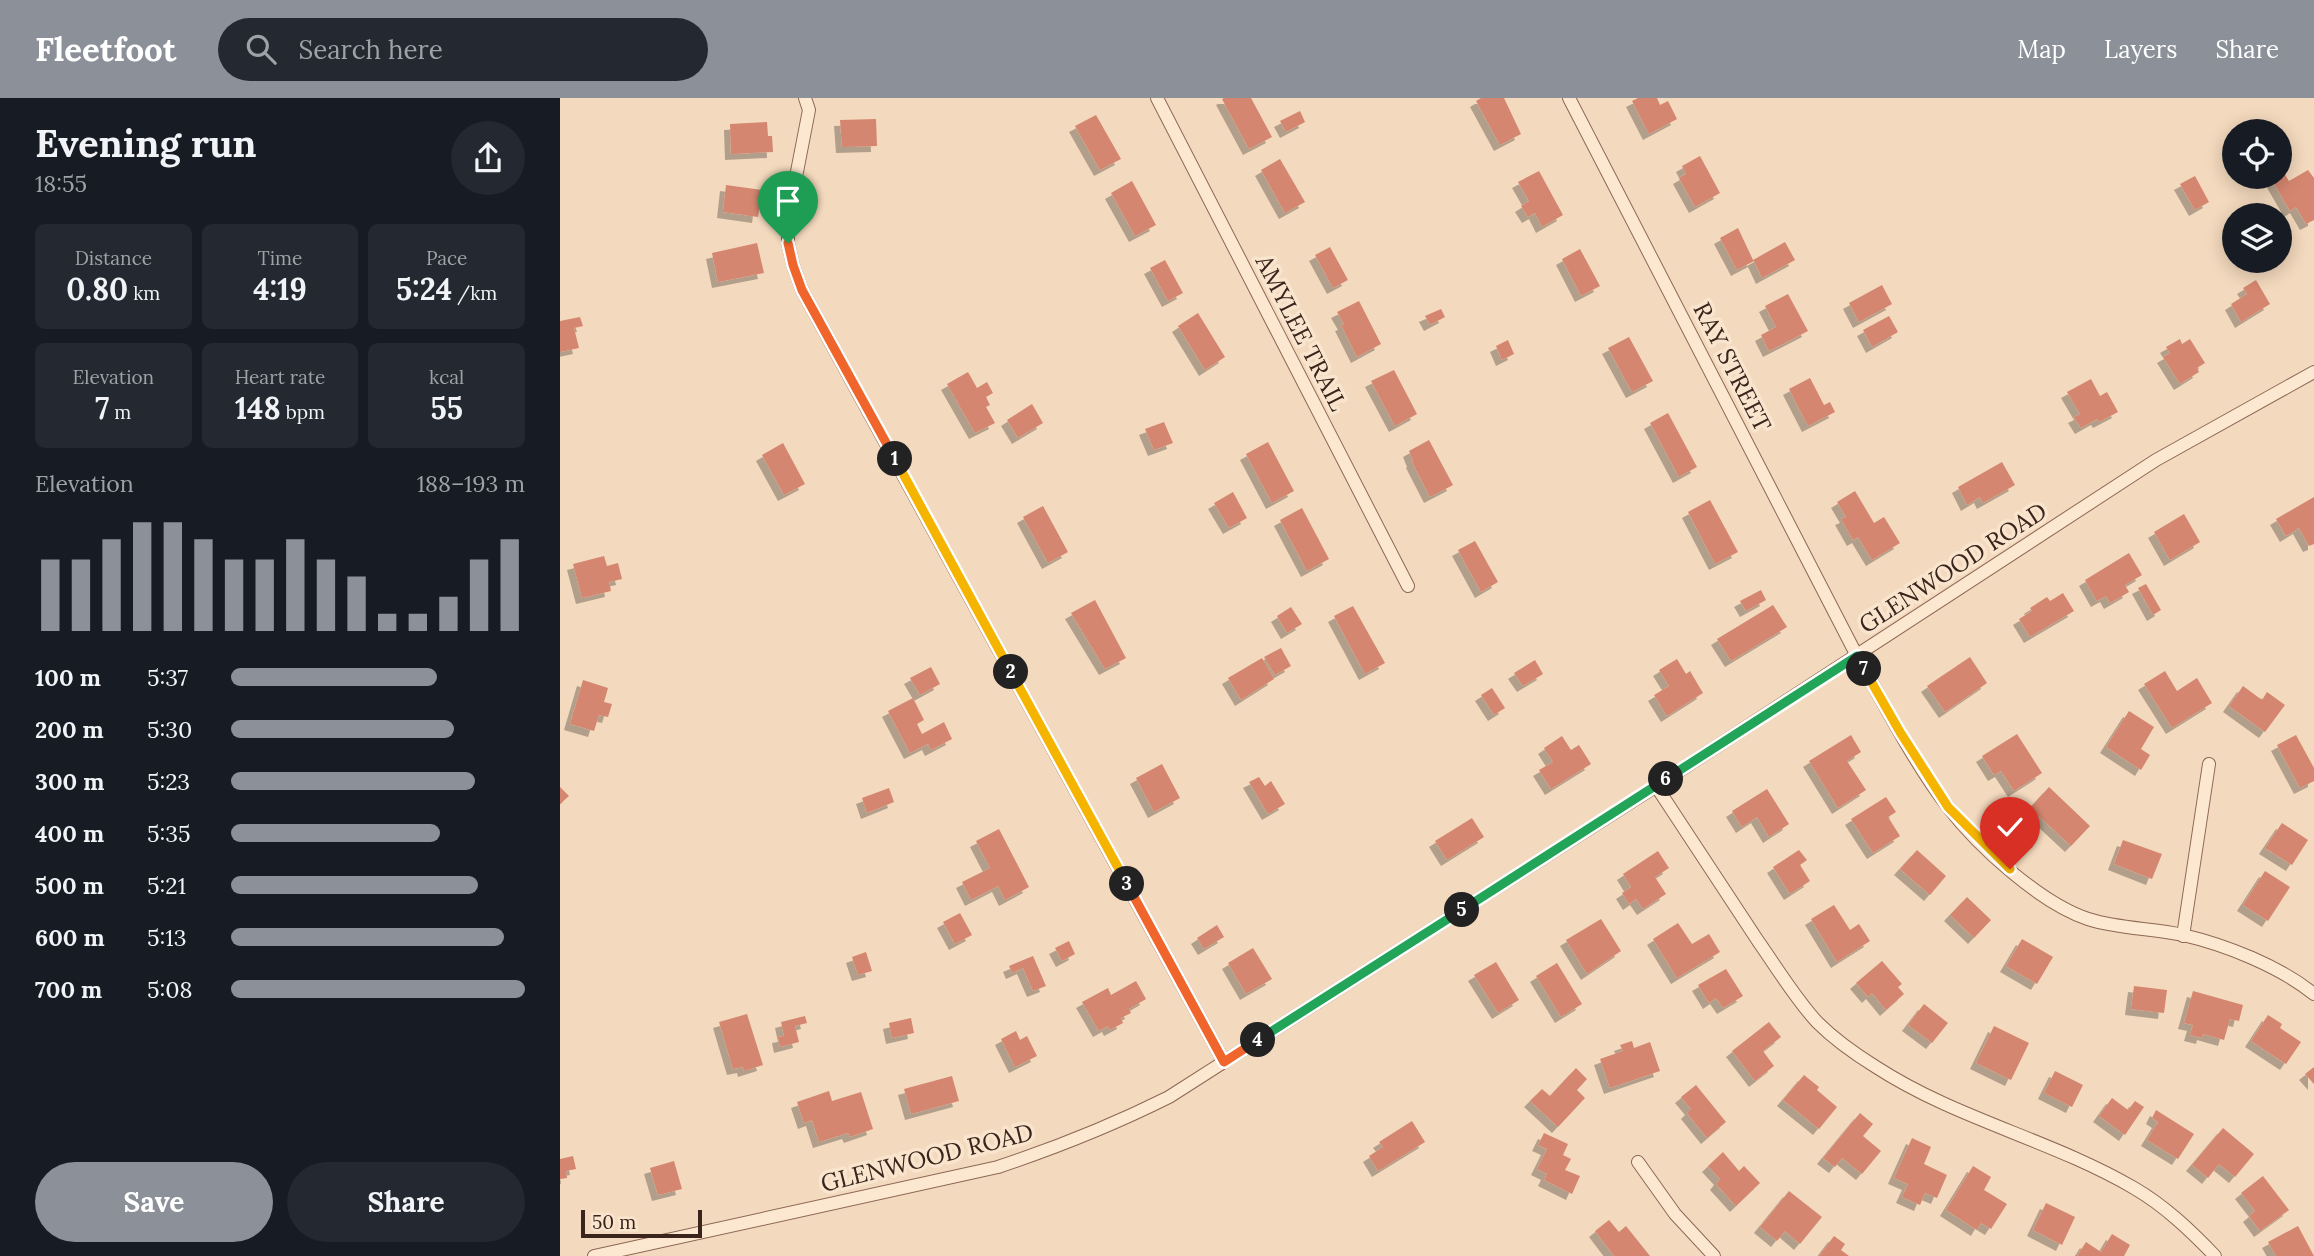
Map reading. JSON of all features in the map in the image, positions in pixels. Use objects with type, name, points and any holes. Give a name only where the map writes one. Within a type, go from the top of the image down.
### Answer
[{"type":"street","points":[[805,98],[809,110],[788,218],[788,243],[802,290],[1224,1062]]},
{"type":"street","name":"AMYLEE TRAIL","points":[[1157,98],[1408,586]]},
{"type":"street","name":"RAY STREET","points":[[1569,98],[1857,656],[1900,732],[1948,807],[2036,892],[2068,911],[2089,919],[2183,936],[2238,952],[2314,993]]},
{"type":"street","name":"GLENWOOD ROAD","points":[[594,1256],[998,1167],[1060,1147],[1169,1097],[1656,786],[2156,460],[2314,372]]},
{"type":"street","points":[[2183,936],[2209,764]]},
{"type":"street","points":[[1656,786],[1785,981],[1817,1021],[1839,1041],[1907,1086],[1960,1112],[2097,1168],[2136,1189],[2166,1210],[2215,1256]]},
{"type":"street","points":[[1638,1161],[1675,1214],[1714,1256]]},
{"type":"building","points":[[1251,98],[1272,137],[1249,149],[1222,99]]},
{"type":"building","points":[[1481,98],[1504,98],[1521,134],[1500,145],[1476,101]]},
{"type":"building","points":[[1638,98],[1657,98],[1660,105],[1668,101],[1677,119],[1649,134],[1632,101]]},
{"type":"building","points":[[1300,111],[1305,122],[1286,132],[1280,121]]},
{"type":"building","points":[[1096,115],[1121,159],[1100,170],[1075,126]]},
{"type":"building","points":[[876,119],[877,146],[842,147],[840,120]]},
{"type":"building","points":[[767,122],[768,136],[772,136],[773,152],[731,154],[730,124]]},
{"type":"building","points":[[1700,156],[1720,193],[1695,207],[1679,178],[1686,174],[1682,166]]},
{"type":"building","points":[[1280,159],[1305,202],[1285,213],[1261,170]]},
{"type":"building","points":[[2308,170],[2314,178],[2314,220],[2306,224],[2296,207],[2292,210],[2292,203],[2285,203],[2277,189],[2292,189],[2292,179]]},
{"type":"building","points":[[1539,171],[1563,215],[1542,227],[1535,213],[1528,217],[1521,206],[1529,201],[1518,182]]},
{"type":"building","points":[[2195,176],[2209,202],[2195,210],[2180,184]]},
{"type":"building","points":[[1132,181],[1156,225],[1135,236],[1111,193]]},
{"type":"building","points":[[726,185],[762,190],[758,217],[723,212]]},
{"type":"building","points":[[1738,228],[1753,260],[1785,242],[1795,260],[1762,278],[1754,261],[1737,270],[1720,238]]},
{"type":"building","points":[[757,243],[764,273],[718,282],[712,253]]},
{"type":"building","points":[[1330,247],[1348,280],[1333,288],[1315,255]]},
{"type":"building","points":[[1580,249],[1600,286],[1581,296],[1562,259]]},
{"type":"building","points":[[1165,260],[1183,293],[1168,301],[1150,268]]},
{"type":"building","points":[[2256,280],[2270,304],[2241,322],[2231,304],[2247,294],[2243,288]]},
{"type":"building","points":[[1882,285],[1892,304],[1859,322],[1849,303]]},
{"type":"building","points":[[1788,294],[1808,331],[1769,351],[1761,335],[1776,327],[1765,306]]},
{"type":"building","points":[[1359,301],[1381,344],[1357,357],[1337,312]]},
{"type":"building","points":[[1441,309],[1445,317],[1430,325],[1425,316]]},
{"type":"building","points":[[1198,313],[1225,357],[1205,370],[1178,326]]},
{"type":"building","points":[[1889,316],[1898,332],[1872,347],[1863,330]]},
{"type":"building","points":[[580,317],[583,326],[574,328],[579,348],[560,352],[560,321]]},
{"type":"building","points":[[1629,337],[1653,381],[1632,392],[1608,348]]},
{"type":"building","points":[[2180,339],[2182,344],[2190,339],[2205,363],[2197,368],[2199,372],[2180,384],[2163,357],[2170,353],[2166,347]]},
{"type":"building","points":[[1508,340],[1514,354],[1502,360],[1496,346]]},
{"type":"building","points":[[1394,370],[1417,414],[1395,426],[1371,381]]},
{"type":"building","points":[[968,372],[977,388],[987,382],[993,393],[986,397],[990,405],[986,407],[995,423],[975,433],[947,384]]},
{"type":"building","points":[[1810,378],[1824,405],[1830,402],[1835,412],[1808,426],[1789,389]]},
{"type":"building","points":[[2091,379],[2100,396],[2107,392],[2118,412],[2081,428],[2074,417],[2080,414],[2067,392]]},
{"type":"building","points":[[1032,404],[1043,423],[1018,438],[1007,420]]},
{"type":"building","points":[[1668,413],[1697,467],[1679,477],[1650,423]]},
{"type":"building","points":[[1164,422],[1173,443],[1154,450],[1145,429]]},
{"type":"building","points":[[1429,440],[1453,485],[1430,497],[1409,451]]},
{"type":"building","points":[[1268,442],[1294,491],[1272,503],[1246,454]]},
{"type":"building","points":[[783,443],[805,484],[784,495],[762,455]]},
{"type":"building","points":[[2002,462],[2015,485],[1983,503],[1980,497],[1967,505],[1958,487]]},
{"type":"building","points":[[1855,491],[1874,523],[1884,517],[1900,543],[1872,560],[1858,537],[1853,540],[1841,519],[1846,517],[1837,502]]},
{"type":"building","points":[[1233,492],[1247,518],[1229,528],[1214,503]]},
{"type":"building","points":[[2314,497],[2314,544],[2309,546],[2299,528],[2286,536],[2276,519]]},
{"type":"building","points":[[1710,500],[1738,552],[1715,564],[1688,512]]},
{"type":"building","points":[[1043,506],[1068,552],[1048,563],[1023,517]]},
{"type":"building","points":[[1302,508],[1329,559],[1307,571],[1280,520]]},
{"type":"building","points":[[2184,514],[2200,542],[2170,560],[2154,532]]},
{"type":"building","points":[[1475,541],[1498,582],[1481,592],[1458,550]]},
{"type":"building","points":[[2129,553],[2142,575],[2125,585],[2129,592],[2110,603],[2106,596],[2097,601],[2085,580]]},
{"type":"building","points":[[604,556],[607,566],[618,563],[622,579],[609,582],[611,591],[582,598],[573,564]]},
{"type":"building","points":[[2146,584],[2161,610],[2153,615],[2138,588]]},
{"type":"building","points":[[1761,590],[1766,600],[1746,611],[1740,601]]},
{"type":"building","points":[[2063,593],[2074,611],[2030,637],[2019,619],[2047,597],[2050,601]]},
{"type":"building","points":[[1095,600],[1126,658],[1105,669],[1071,613]]},
{"type":"building","points":[[1773,605],[1787,627],[1731,661],[1717,639]]},
{"type":"building","points":[[1353,606],[1385,663],[1365,674],[1334,616]]},
{"type":"building","points":[[1291,607],[1302,624],[1287,633],[1277,616]]},
{"type":"building","points":[[1281,648],[1291,666],[1275,675],[1264,657]]},
{"type":"building","points":[[1970,657],[1987,683],[1945,712],[1927,686]]},
{"type":"building","points":[[1262,658],[1274,679],[1241,700],[1228,678]]},
{"type":"building","points":[[1677,659],[1686,674],[1690,671],[1703,693],[1667,716],[1654,695],[1669,686],[1659,670]]},
{"type":"building","points":[[1535,660],[1543,674],[1523,686],[1514,673]]},
{"type":"building","points":[[931,667],[940,684],[920,695],[910,678]]},
{"type":"building","points":[[2165,671],[2177,691],[2197,678],[2212,703],[2172,728],[2144,684]]},
{"type":"building","points":[[583,680],[608,688],[604,702],[612,704],[608,717],[599,715],[594,731],[570,724]]},
{"type":"building","points":[[2243,686],[2262,700],[2267,692],[2285,705],[2265,732],[2229,706]]},
{"type":"building","points":[[1492,688],[1505,708],[1494,715],[1481,695]]},
{"type":"building","points":[[913,698],[924,720],[917,724],[922,734],[944,722],[952,739],[931,750],[928,744],[910,753],[888,711]]},
{"type":"building","points":[[2129,711],[2154,727],[2141,749],[2150,755],[2141,770],[2106,747]]},
{"type":"building","points":[[2017,734],[2042,773],[2014,791],[2001,771],[1994,775],[1982,756]]},
{"type":"building","points":[[1851,735],[1861,752],[1847,761],[1866,790],[1838,808],[1809,761]]},
{"type":"building","points":[[2296,735],[2314,768],[2314,781],[2300,788],[2277,745]]},
{"type":"building","points":[[1562,736],[1571,750],[1579,745],[1591,764],[1551,789],[1539,770],[1553,762],[1544,748]]},
{"type":"building","points":[[1162,764],[1180,798],[1154,812],[1136,778]]},
{"type":"building","points":[[1259,777],[1265,786],[1271,781],[1285,804],[1268,814],[1249,782]]},
{"type":"building","points":[[560,787],[569,796],[560,804]]},
{"type":"building","points":[[2049,787],[2090,826],[2071,846],[2030,808]]},
{"type":"building","points":[[889,788],[894,802],[867,813],[862,798]]},
{"type":"building","points":[[1767,789],[1789,824],[1769,837],[1757,817],[1742,827],[1732,811]]},
{"type":"building","points":[[1886,797],[1896,812],[1888,817],[1900,836],[1873,853],[1851,819]]},
{"type":"building","points":[[1472,818],[1484,837],[1447,860],[1435,841]]},
{"type":"building","points":[[2282,823],[2308,840],[2292,865],[2265,848]]},
{"type":"building","points":[[999,829],[1029,887],[1005,900],[998,886],[971,900],[962,882],[990,868],[976,841]]},
{"type":"building","points":[[2123,840],[2162,854],[2152,879],[2114,864]]},
{"type":"building","points":[[1799,850],[1807,860],[1800,865],[1810,881],[1790,894],[1773,867]]},
{"type":"building","points":[[1917,850],[1946,876],[1930,895],[1900,869]]},
{"type":"building","points":[[1658,851],[1669,868],[1655,877],[1666,894],[1643,909],[1636,899],[1629,904],[1622,893],[1631,887],[1623,874]]},
{"type":"building","points":[[2265,871],[2290,887],[2268,921],[2243,905]]},
{"type":"building","points":[[1967,897],[1991,920],[1974,938],[1950,915]]},
{"type":"building","points":[[1834,905],[1850,930],[1859,924],[1870,941],[1837,962],[1811,919]]},
{"type":"building","points":[[960,913],[972,935],[955,944],[943,922]]},
{"type":"building","points":[[1601,919],[1621,951],[1587,974],[1566,940]]},
{"type":"building","points":[[1678,923],[1692,944],[1709,934],[1720,952],[1677,978],[1653,939]]},
{"type":"building","points":[[1217,925],[1224,937],[1204,949],[1197,938]]},
{"type":"building","points":[[2022,939],[2053,957],[2037,984],[2006,966]]},
{"type":"building","points":[[1069,941],[1075,954],[1062,961],[1055,948]]},
{"type":"building","points":[[1253,948],[1272,979],[1246,994],[1228,963]]},
{"type":"building","points":[[866,952],[872,971],[858,975],[852,957]]},
{"type":"building","points":[[1033,956],[1046,986],[1033,991],[1023,968],[1012,973],[1009,966]]},
{"type":"building","points":[[1882,961],[1902,984],[1898,987],[1904,994],[1886,1010],[1872,993],[1868,997],[1856,983]]},
{"type":"building","points":[[1496,962],[1519,1000],[1498,1013],[1474,975]]},
{"type":"building","points":[[1557,963],[1582,1004],[1561,1017],[1536,976]]},
{"type":"building","points":[[1726,969],[1743,996],[1723,1008],[1716,998],[1709,1003],[1698,985]]},
{"type":"building","points":[[1136,981],[1146,999],[1129,1009],[1131,1013],[1121,1018],[1123,1023],[1110,1030],[1108,1026],[1099,1031],[1082,1002],[1108,988],[1111,995]]},
{"type":"building","points":[[2134,986],[2167,990],[2164,1013],[2131,1009]]},
{"type":"building","points":[[2193,991],[2243,1005],[2239,1021],[2230,1019],[2224,1040],[2203,1034],[2202,1038],[2190,1035],[2193,1025],[2184,1023]]},
{"type":"building","points":[[1924,1004],[1948,1023],[1932,1043],[1908,1025]]},
{"type":"building","points":[[747,1014],[763,1065],[744,1071],[743,1067],[733,1069],[719,1022]]},
{"type":"building","points":[[2268,1015],[2282,1024],[2280,1028],[2301,1042],[2286,1064],[2251,1041]]},
{"type":"building","points":[[805,1016],[807,1023],[795,1026],[799,1042],[780,1047],[778,1037],[784,1036],[781,1022]]},
{"type":"building","points":[[911,1018],[914,1033],[892,1038],[889,1023]]},
{"type":"building","points":[[1769,1022],[1781,1037],[1763,1051],[1774,1066],[1755,1081],[1732,1051]]},
{"type":"building","points":[[1994,1026],[2029,1043],[2011,1080],[1976,1063]]},
{"type":"building","points":[[1016,1031],[1020,1040],[1027,1036],[1037,1056],[1015,1067],[1001,1039]]},
{"type":"building","points":[[1632,1041],[1634,1048],[1650,1042],[1660,1071],[1610,1088],[1600,1059],[1623,1051],[1620,1045]]},
{"type":"building","points":[[2314,1067],[2314,1084],[2305,1074]]},
{"type":"building","points":[[1576,1068],[1587,1079],[1577,1090],[1585,1098],[1558,1127],[1530,1101],[1542,1089],[1550,1096]]},
{"type":"building","points":[[2055,1071],[2083,1085],[2072,1107],[2044,1093]]},
{"type":"building","points":[[1804,1075],[1837,1107],[1819,1129],[1783,1100]]},
{"type":"building","points":[[952,1076],[959,1101],[911,1114],[904,1089]]},
{"type":"building","points":[[1696,1085],[1726,1122],[1707,1138],[1687,1113],[1691,1109],[1681,1097]]},
{"type":"building","points":[[829,1091],[832,1101],[861,1092],[873,1129],[850,1137],[848,1133],[819,1142],[812,1120],[804,1123],[797,1102]]},
{"type":"building","points":[[2112,1098],[2128,1110],[2135,1101],[2144,1107],[2125,1135],[2099,1116]]},
{"type":"building","points":[[2156,1110],[2194,1134],[2178,1159],[2147,1140],[2158,1122],[2152,1118]]},
{"type":"building","points":[[1860,1113],[1873,1124],[1863,1136],[1881,1151],[1862,1174],[1842,1158],[1835,1167],[1823,1158]]},
{"type":"building","points":[[1412,1121],[1425,1142],[1378,1171],[1369,1156],[1383,1147],[1379,1142]]},
{"type":"building","points":[[2223,1128],[2254,1154],[2235,1177],[2219,1164],[2208,1178],[2192,1165]]},
{"type":"building","points":[[1544,1133],[1568,1144],[1563,1155],[1571,1159],[1565,1170],[1580,1176],[1572,1194],[1544,1180],[1547,1174],[1537,1169],[1547,1149],[1538,1145]]},
{"type":"building","points":[[1912,1138],[1931,1147],[1924,1164],[1947,1175],[1937,1198],[1925,1193],[1920,1205],[1902,1197],[1908,1184],[1894,1178]]},
{"type":"building","points":[[1723,1152],[1739,1171],[1744,1166],[1760,1183],[1736,1206],[1716,1184],[1720,1179],[1708,1166]]},
{"type":"building","points":[[573,1156],[576,1169],[566,1171],[567,1178],[560,1179],[560,1159]]},
{"type":"building","points":[[674,1161],[682,1189],[658,1195],[650,1168]]},
{"type":"building","points":[[1973,1166],[1991,1177],[1984,1190],[2007,1204],[1991,1229],[1981,1223],[1977,1230],[1946,1210]]},
{"type":"building","points":[[2263,1176],[2289,1210],[2260,1231],[2249,1216],[2255,1211],[2241,1193]]},
{"type":"building","points":[[1789,1191],[1822,1217],[1800,1244],[1785,1231],[1777,1241],[1760,1227]]},
{"type":"building","points":[[2046,1203],[2075,1217],[2062,1245],[2033,1230]]},
{"type":"building","points":[[1609,1220],[1619,1232],[1626,1226],[1650,1256],[1614,1256],[1595,1231]]},
{"type":"building","points":[[2298,1226],[2314,1256],[2276,1256],[2268,1242]]},
{"type":"building","points":[[2112,1234],[2130,1245],[2124,1256],[2077,1256],[2086,1242],[2101,1252]]},
{"type":"building","points":[[1834,1236],[1845,1244],[1841,1250],[1849,1256],[1819,1256]]},
{"type":"route","points":[[788,243],[802,290],[1224,1062],[1857,656],[1900,732],[1948,807],[2010,869]]}]
